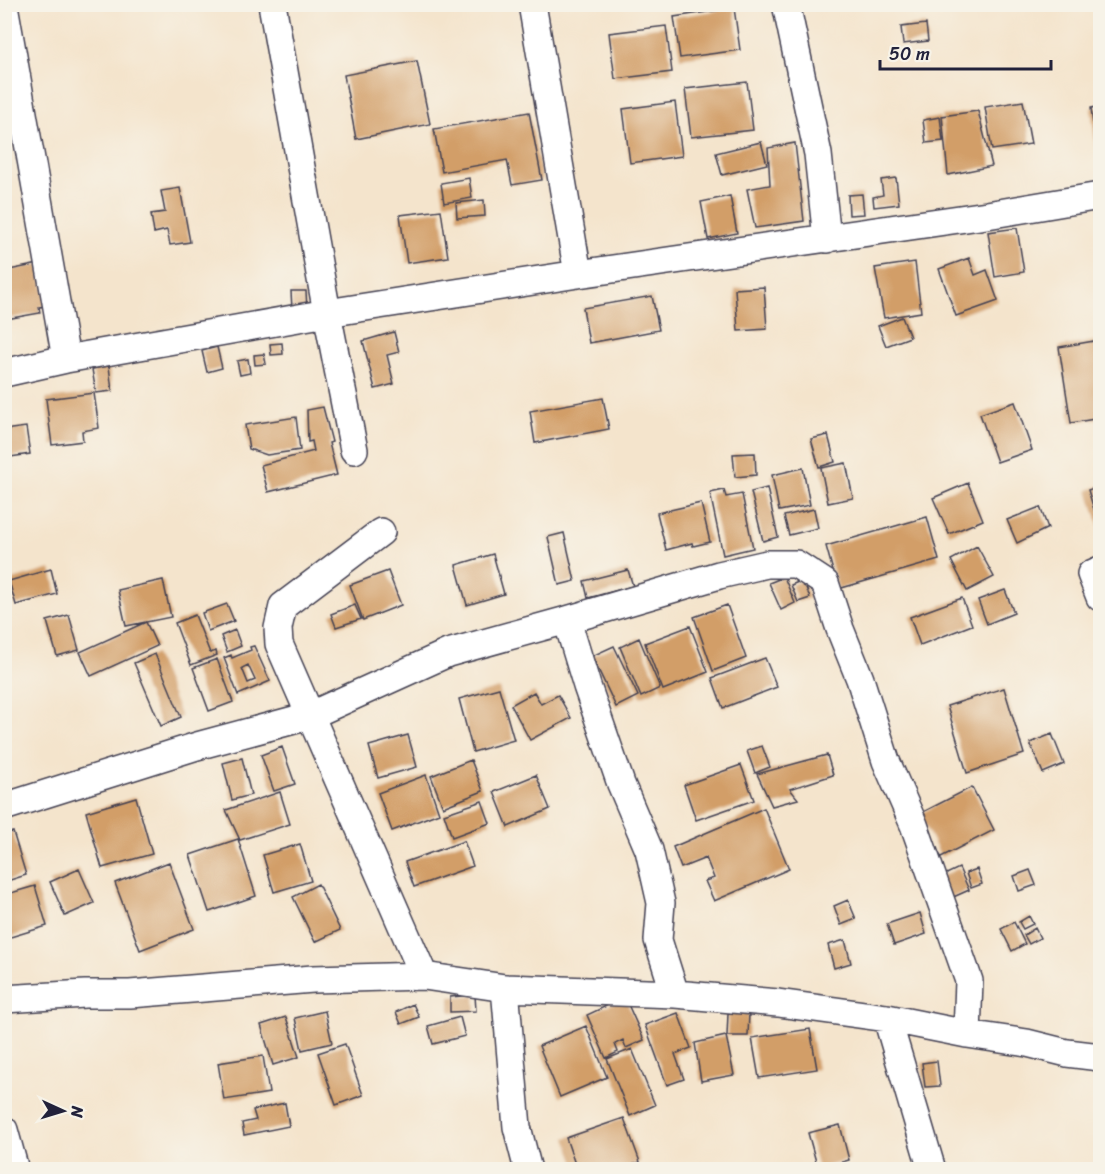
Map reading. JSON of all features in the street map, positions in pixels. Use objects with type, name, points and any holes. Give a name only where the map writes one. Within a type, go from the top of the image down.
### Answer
[{"type":"street","points":[[272,4],[354,450]]},
{"type":"street","points":[[532,4],[578,274]]},
{"type":"street","points":[[786,4],[818,154],[827,239]]},
{"type":"street","points":[[4,5],[66,359]]},
{"type":"street","points":[[4,373],[66,359],[327,313],[1101,196]]},
{"type":"street","points":[[381,531],[283,606],[278,628],[279,644],[424,976]]},
{"type":"street","points":[[4,807],[197,746],[309,716],[448,653],[719,574],[767,564],[796,564],[825,584],[860,679],[886,761],[914,825],[969,981],[967,1034]]},
{"type":"street","points":[[1101,570],[1091,574],[1101,597]]},
{"type":"street","points":[[567,620],[621,784],[649,850],[661,903],[658,940],[675,994]]},
{"type":"street","points":[[4,999],[130,994],[313,979],[424,976],[505,988],[675,994],[778,1003],[886,1018],[1027,1043],[1067,1053],[1101,1057]]},
{"type":"street","points":[[505,988],[517,1127],[528,1170]]},
{"type":"street","points":[[886,1018],[932,1170]]},
{"type":"street","points":[[4,1130],[15,1170]]},
{"type":"building","points":[[734,8],[740,50],[680,58],[674,17]]},
{"type":"building","points":[[926,24],[928,41],[903,44],[901,27]]},
{"type":"building","points":[[666,26],[672,72],[615,79],[609,33]]},
{"type":"building","points":[[417,61],[430,124],[356,139],[344,75]]},
{"type":"building","points":[[747,82],[753,130],[691,137],[685,89]]},
{"type":"building","points":[[1023,101],[1031,144],[992,150],[985,107]]},
{"type":"building","points":[[675,102],[682,156],[630,163],[623,109]]},
{"type":"building","points":[[1100,106],[1100,146],[1096,147],[1091,108]]},
{"type":"building","points":[[978,111],[992,166],[948,175],[942,116]]},
{"type":"building","points":[[529,112],[542,180],[512,185],[507,160],[442,172],[434,129]]},
{"type":"building","points":[[940,117],[943,141],[926,143],[923,120]]},
{"type":"building","points":[[761,142],[767,164],[722,175],[716,153]]},
{"type":"building","points":[[795,143],[804,221],[755,228],[747,189],[770,185],[768,148]]},
{"type":"building","points":[[469,178],[472,198],[444,203],[441,183]]},
{"type":"building","points":[[896,178],[899,204],[874,207],[873,197],[883,195],[881,180]]},
{"type":"building","points":[[180,188],[190,242],[170,245],[167,230],[154,233],[151,214],[165,212],[161,191]]},
{"type":"building","points":[[862,194],[864,214],[849,215],[848,195]]},
{"type":"building","points":[[730,196],[737,233],[708,239],[701,202]]},
{"type":"building","points":[[484,200],[485,216],[457,218],[456,203]]},
{"type":"building","points":[[441,210],[448,257],[407,263],[400,215]]},
{"type":"building","points":[[1017,228],[1024,272],[995,277],[988,232]]},
{"type":"building","points":[[969,258],[975,275],[987,270],[998,301],[956,316],[939,269]]},
{"type":"building","points":[[915,262],[921,312],[884,318],[875,268]]},
{"type":"building","points":[[39,264],[47,306],[39,307],[40,313],[6,319],[4,271]]},
{"type":"building","points":[[764,287],[767,329],[738,331],[735,289]]},
{"type":"building","points":[[291,291],[306,291],[307,309],[292,310]]},
{"type":"building","points":[[652,296],[659,330],[589,343],[583,308]]},
{"type":"building","points":[[902,317],[910,337],[886,346],[878,326]]},
{"type":"building","points":[[394,332],[399,352],[387,355],[394,384],[375,389],[363,341]]},
{"type":"building","points":[[1100,340],[1100,418],[1071,423],[1059,347]]},
{"type":"building","points":[[282,343],[283,354],[271,355],[270,344]]},
{"type":"building","points":[[217,347],[222,368],[207,372],[202,351]]},
{"type":"building","points":[[264,354],[266,364],[255,365],[254,355]]},
{"type":"building","points":[[248,359],[250,373],[240,375],[237,361]]},
{"type":"building","points":[[109,366],[112,391],[96,393],[92,369]]},
{"type":"building","points":[[94,393],[99,428],[82,431],[83,441],[52,445],[46,399]]},
{"type":"building","points":[[603,398],[609,429],[535,443],[530,411]]},
{"type":"building","points":[[1015,402],[1032,450],[997,462],[980,414]]},
{"type":"building","points":[[323,407],[337,475],[268,492],[261,465],[314,451],[312,441],[308,442],[307,410]]},
{"type":"building","points":[[296,417],[300,450],[267,455],[249,449],[245,425]]},
{"type":"building","points":[[26,427],[30,454],[4,458],[4,430]]},
{"type":"building","points":[[828,435],[835,462],[819,467],[811,439]]},
{"type":"building","points":[[755,453],[756,475],[735,477],[733,454]]},
{"type":"building","points":[[846,463],[853,498],[828,503],[821,468]]},
{"type":"building","points":[[803,468],[810,505],[779,511],[772,475]]},
{"type":"building","points":[[968,483],[983,520],[949,534],[933,498]]},
{"type":"building","points":[[1100,486],[1100,529],[1088,490]]},
{"type":"building","points":[[767,488],[778,537],[763,541],[751,492]]},
{"type":"building","points":[[724,490],[726,497],[742,494],[753,548],[723,555],[710,493]]},
{"type":"building","points":[[701,503],[710,542],[693,546],[692,543],[666,550],[657,513]]},
{"type":"building","points":[[1040,507],[1048,528],[1017,543],[1007,520]]},
{"type":"building","points":[[814,509],[818,528],[789,535],[784,516]]},
{"type":"building","points":[[927,517],[939,560],[838,589],[826,546]]},
{"type":"building","points":[[564,533],[575,581],[559,585],[548,537]]},
{"type":"building","points":[[977,546],[994,577],[967,591],[951,560]]},
{"type":"building","points":[[493,554],[504,594],[467,605],[456,565]]},
{"type":"building","points":[[51,569],[57,594],[16,605],[9,581]]},
{"type":"building","points":[[628,570],[633,586],[588,598],[584,581]]},
{"type":"building","points":[[388,571],[401,605],[363,620],[350,585]]},
{"type":"building","points":[[784,577],[795,603],[781,610],[769,583]]},
{"type":"building","points":[[163,580],[171,617],[126,626],[118,590]]},
{"type":"building","points":[[803,580],[810,598],[798,602],[791,585]]},
{"type":"building","points":[[1005,590],[1014,613],[987,624],[978,600]]},
{"type":"building","points":[[962,598],[972,625],[920,645],[910,617]]},
{"type":"building","points":[[227,604],[234,621],[208,631],[202,613]]},
{"type":"building","points":[[355,605],[361,619],[336,627],[331,614]]},
{"type":"building","points":[[727,605],[746,658],[713,671],[694,617]]},
{"type":"building","points":[[69,615],[79,650],[57,656],[47,621]]},
{"type":"building","points":[[195,615],[210,653],[216,651],[217,655],[191,665],[175,623]]},
{"type":"building","points":[[146,622],[157,646],[91,676],[80,652]]},
{"type":"building","points":[[690,626],[708,672],[663,690],[645,643]]},
{"type":"building","points":[[235,630],[241,646],[227,652],[221,636]]},
{"type":"building","points":[[639,638],[660,688],[641,697],[620,647]]},
{"type":"building","points":[[254,646],[270,681],[238,695],[224,658],[231,655],[232,658],[251,650],[250,647]],"holes":[[[248,665],[255,680],[248,683],[242,668]]]},
{"type":"building","points":[[614,646],[638,696],[616,707],[592,656]]},
{"type":"building","points":[[155,654],[181,717],[161,726],[134,663]]},
{"type":"building","points":[[765,658],[777,687],[723,708],[712,678]]},
{"type":"building","points":[[217,659],[233,702],[209,711],[193,668]]},
{"type":"building","points":[[499,688],[514,740],[473,752],[459,699]]},
{"type":"building","points":[[1004,688],[1024,754],[967,773],[947,706]]},
{"type":"building","points":[[534,692],[541,704],[558,695],[571,718],[530,740],[511,705]]},
{"type":"building","points":[[1052,734],[1064,764],[1043,773],[1030,743]]},
{"type":"building","points":[[408,735],[417,767],[378,778],[369,746]]},
{"type":"building","points":[[762,746],[770,767],[755,773],[747,751]]},
{"type":"building","points":[[282,747],[295,784],[274,791],[261,755]]},
{"type":"building","points":[[827,755],[833,775],[790,789],[798,799],[772,806],[757,774]]},
{"type":"building","points":[[242,758],[251,795],[232,800],[223,763]]},
{"type":"building","points":[[471,760],[483,791],[443,807],[431,776]]},
{"type":"building","points":[[741,765],[754,800],[696,820],[684,785]]},
{"type":"building","points":[[426,775],[439,813],[392,831],[378,793]]},
{"type":"building","points":[[536,775],[550,809],[508,827],[494,792]]},
{"type":"building","points":[[972,787],[994,830],[941,857],[919,814]]},
{"type":"building","points":[[280,792],[290,824],[240,840],[226,810]]},
{"type":"building","points":[[136,797],[152,854],[102,868],[86,812]]},
{"type":"building","points":[[482,801],[490,823],[452,837],[444,814]]},
{"type":"building","points":[[764,808],[789,869],[714,901],[705,881],[714,878],[706,858],[681,868],[673,847]]},
{"type":"building","points":[[13,832],[26,875],[4,882],[4,834]]},
{"type":"building","points":[[238,839],[256,896],[209,912],[190,855]]},
{"type":"building","points":[[464,841],[473,866],[414,887],[405,862]]},
{"type":"building","points":[[300,844],[311,881],[274,892],[263,855]]},
{"type":"building","points":[[169,862],[194,929],[140,950],[115,883]]},
{"type":"building","points":[[959,868],[969,890],[949,899],[940,877]]},
{"type":"building","points":[[79,869],[94,903],[65,916],[50,882]]},
{"type":"building","points":[[977,869],[982,884],[971,888],[966,873]]},
{"type":"building","points":[[1030,870],[1036,885],[1019,891],[1014,876]]},
{"type":"building","points":[[318,884],[340,930],[315,942],[293,897]]},
{"type":"building","points":[[35,886],[47,926],[4,939],[4,895]]},
{"type":"building","points":[[848,900],[856,919],[841,925],[834,906]]},
{"type":"building","points":[[920,913],[926,934],[894,945],[887,924]]},
{"type":"building","points":[[1029,916],[1033,924],[1023,929],[1019,922]]},
{"type":"building","points":[[1014,922],[1025,944],[1012,951],[1001,929]]},
{"type":"building","points":[[1035,928],[1040,938],[1029,944],[1024,935]]},
{"type":"building","points":[[845,940],[851,963],[834,968],[828,945]]},
{"type":"building","points":[[475,995],[476,1011],[450,1012],[450,997]]},
{"type":"building","points":[[626,1000],[644,1040],[626,1048],[623,1040],[615,1044],[618,1052],[606,1058],[587,1015],[617,1001]]},
{"type":"building","points":[[413,1004],[419,1017],[401,1024],[396,1012]]},
{"type":"building","points":[[325,1011],[332,1043],[302,1050],[295,1018]]},
{"type":"building","points":[[678,1013],[691,1048],[675,1054],[684,1079],[667,1085],[645,1025]]},
{"type":"building","points":[[728,1013],[749,1013],[748,1036],[727,1036]]},
{"type":"building","points":[[286,1017],[299,1057],[273,1065],[261,1025]]},
{"type":"building","points":[[460,1017],[465,1036],[433,1044],[428,1026]]},
{"type":"building","points":[[586,1026],[607,1077],[560,1097],[539,1046]]},
{"type":"building","points":[[810,1029],[817,1069],[759,1078],[752,1038]]},
{"type":"building","points":[[726,1036],[734,1075],[701,1081],[695,1043]]},
{"type":"building","points":[[345,1044],[363,1095],[336,1105],[318,1053]]},
{"type":"building","points":[[632,1049],[655,1105],[630,1116],[607,1059]]},
{"type":"building","points":[[263,1056],[269,1093],[224,1100],[218,1063]]},
{"type":"building","points":[[937,1061],[940,1086],[925,1087],[922,1063]]},
{"type":"building","points":[[285,1103],[289,1126],[244,1135],[242,1123],[256,1120],[253,1110]]},
{"type":"building","points":[[624,1118],[640,1162],[619,1170],[577,1170],[566,1138]]},
{"type":"building","points":[[840,1125],[849,1160],[818,1169],[808,1133]]}]
